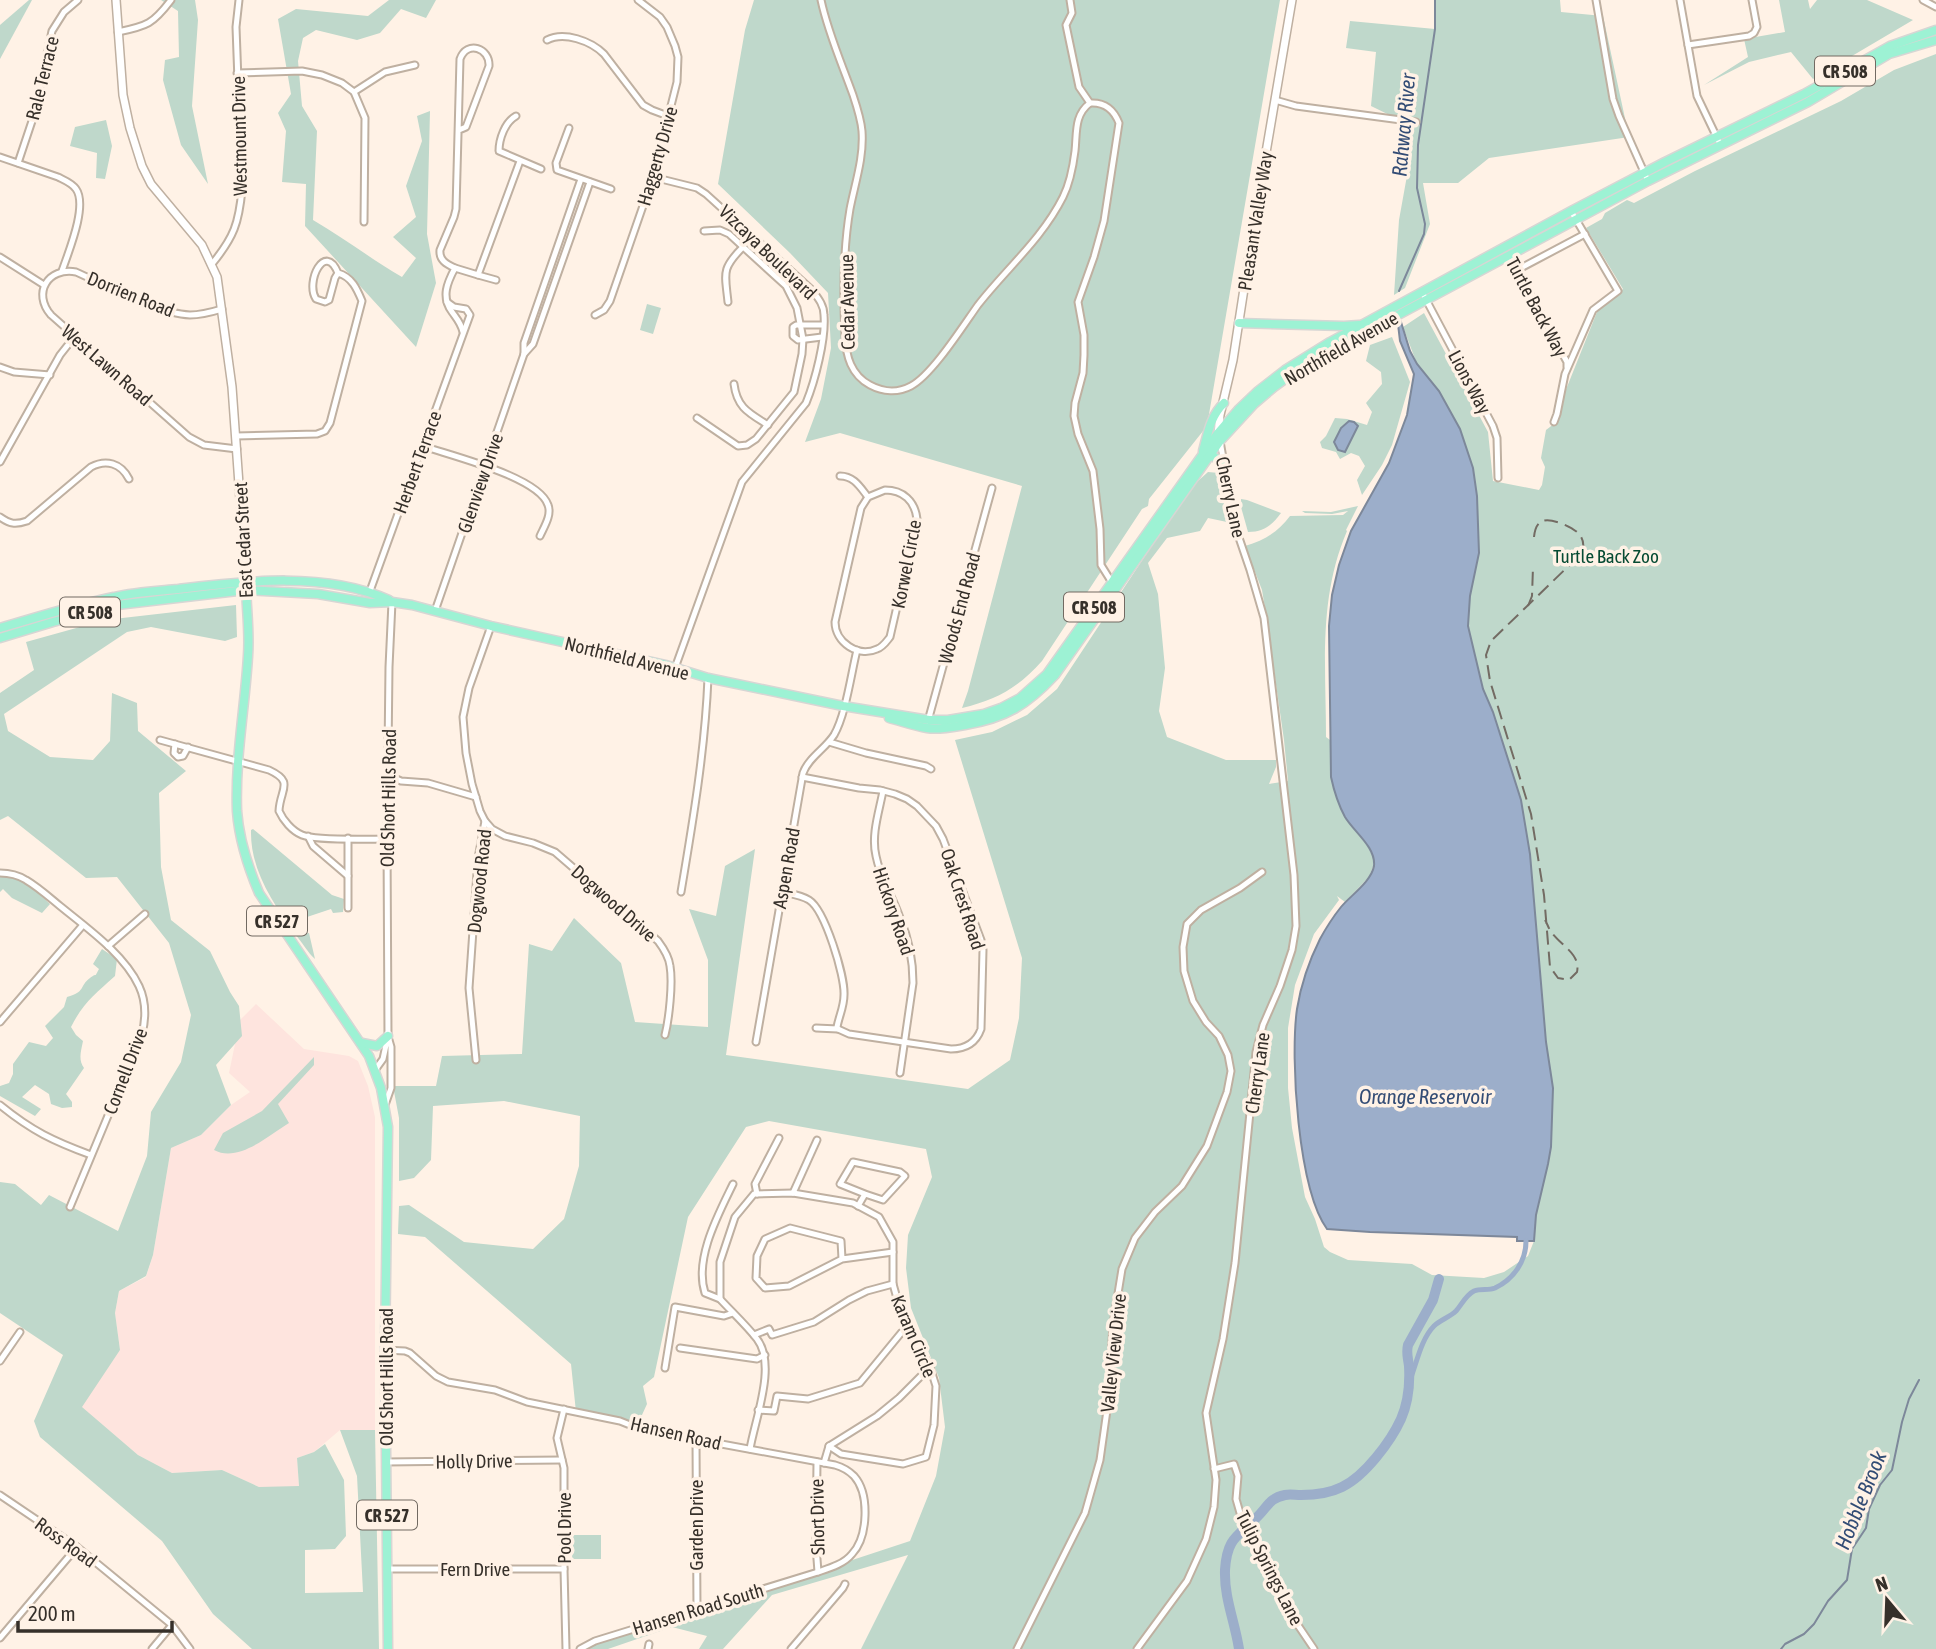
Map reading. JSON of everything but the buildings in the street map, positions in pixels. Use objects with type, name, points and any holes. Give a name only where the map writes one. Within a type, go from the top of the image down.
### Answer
[{"type":"main road","name":"East Cedar Street","points":[[116,0],[123,95],[142,166],[151,184],[192,232],[212,264],[222,309],[236,436],[246,586],[248,654],[237,813],[242,844],[254,882],[276,920],[362,1043],[375,1070]]},
{"type":"main road","name":"Pleasant Valley Way","points":[[1219,437],[1292,0]]},
{"type":"main road","name":"Northfield Avenue","points":[[392,601],[708,678],[928,724],[955,727],[1005,715],[1033,697],[1055,675],[1238,410],[1270,381],[1307,355],[1350,336],[1424,296],[1505,246],[1573,215],[1718,140],[1890,46],[1936,30]]},
{"type":"main road","name":"Northfield Avenue","points":[[1718,140],[1808,102],[1889,54],[1936,40]]},
{"type":"main road","name":"Northfield Avenue","points":[[1350,336],[1362,325],[1510,256],[1573,215]]},
{"type":"main road","points":[[1239,323],[1362,325]]},
{"type":"main road","points":[[1224,403],[1213,418],[1205,457],[1213,456],[1224,464]]},
{"type":"main road","name":"Northfield Avenue","points":[[928,724],[984,714],[1020,698],[1033,688],[1047,674],[1111,582],[1205,457]]},
{"type":"main road","name":"CR 508","points":[[0,638],[25,626],[100,605],[115,596],[318,583],[370,591],[392,601]]},
{"type":"main road","name":"CR 508","points":[[246,586],[370,603],[392,601]]},
{"type":"main road","points":[[333,596],[338,593],[366,597],[370,591]]},
{"type":"main road","name":"CR 508","points":[[0,628],[25,626]]},
{"type":"main road","points":[[362,1043],[377,1046],[388,1037]]},
{"type":"main road","name":"Old Short Hills Road","points":[[375,1070],[388,1126],[385,1350],[388,1649]]},
{"type":"street","name":"Rale Terrace","points":[[18,163],[33,118],[52,31],[64,12],[78,0]]},
{"type":"street","points":[[118,32],[149,24],[171,0]]},
{"type":"street","name":"Westmount Drive","points":[[212,264],[231,239],[240,209],[242,189],[236,27],[239,0]]},
{"type":"street","name":"Haggerty Drive","points":[[595,315],[604,310],[610,301],[653,177],[677,82],[678,57],[667,27],[660,17],[638,0]]},
{"type":"street","name":"Cedar Avenue","points":[[821,0],[857,107],[862,131],[860,166],[850,208],[845,256],[846,350],[852,369],[866,383],[877,389],[897,390],[910,387],[924,376],[980,303],[1039,234],[1064,194],[1073,163],[1077,122],[1088,101]]},
{"type":"street","points":[[1070,0],[1072,13],[1066,25],[1079,87],[1088,101],[1114,111],[1119,123],[1104,221],[1078,302],[1084,335],[1084,355],[1074,416],[1093,471],[1101,565],[1111,582]]},
{"type":"street","points":[[1596,0],[1613,99],[1646,177]]},
{"type":"street","points":[[1679,0],[1697,96],[1718,140]]},
{"type":"street","points":[[1688,45],[1755,33],[1752,0]]},
{"type":"street","points":[[1923,0],[1936,7]]},
{"type":"street","points":[[547,40],[564,36],[596,48],[604,54],[643,105],[668,116]]},
{"type":"street","points":[[459,130],[466,127],[489,66],[487,55],[478,49],[468,48],[461,54],[456,209],[440,245],[439,255],[446,264],[496,281]]},
{"type":"street","points":[[355,92],[385,72],[415,65]]},
{"type":"street","points":[[237,73],[302,71],[322,75],[355,92],[365,118],[364,222]]},
{"type":"street","points":[[1275,100],[1296,106],[1416,122]]},
{"type":"street","points":[[516,116],[508,122],[498,149],[501,153],[541,169]]},
{"type":"street","points":[[569,128],[556,168],[611,189]]},
{"type":"street","points":[[0,156],[58,177],[77,190],[78,218],[62,271]]},
{"type":"street","points":[[478,275],[520,160]]},
{"type":"street","name":"Vizcaya Boulevard","points":[[653,177],[697,188],[707,194],[812,290],[823,307],[822,337],[812,388],[806,403],[741,482],[675,668]]},
{"type":"street","name":"Glenview Drive","points":[[435,611],[486,467],[524,354],[524,343],[581,179]]},
{"type":"street","name":"Glenview Drive","points":[[524,354],[533,344],[590,182]]},
{"type":"street","points":[[1554,422],[1567,367],[1593,310],[1618,291],[1573,215]]},
{"type":"street","points":[[697,418],[738,446],[747,445],[756,439],[794,391],[803,339],[797,308],[786,286],[729,234],[720,230],[704,231]]},
{"type":"street","points":[[1517,270],[1585,234]]},
{"type":"street","name":"Turtle Back Way","points":[[1505,246],[1567,362],[1567,367]]},
{"type":"street","points":[[728,302],[724,272],[730,260],[743,247]]},
{"type":"street","points":[[0,257],[44,285]]},
{"type":"street","points":[[236,436],[317,434],[325,431],[330,423],[362,301],[356,287],[327,261],[320,263],[312,287],[316,299],[325,302],[329,300],[338,273]]},
{"type":"street","points":[[455,268],[445,296],[450,310],[461,323],[463,332]]},
{"type":"street","name":"Dorrien Road","points":[[44,285],[50,277],[62,271],[76,272],[136,299],[181,314],[198,315],[222,309]]},
{"type":"street","name":"West Lawn Road","points":[[44,285],[42,296],[47,311],[197,443],[215,448],[237,449]]},
{"type":"street","name":"Lions Way","points":[[1424,296],[1493,426],[1497,438],[1498,478]]},
{"type":"street","points":[[447,302],[470,313],[463,332]]},
{"type":"street","points":[[801,326],[823,325]]},
{"type":"street","name":"Herbert Terrace","points":[[370,591],[463,332]]},
{"type":"street","points":[[0,462],[60,355],[75,336]]},
{"type":"street","points":[[803,339],[822,337]]},
{"type":"street","points":[[0,367],[14,372],[50,375]]},
{"type":"street","points":[[734,384],[735,395],[741,406],[747,413],[768,425]]},
{"type":"street","name":"Cherry Lane","points":[[1137,1649],[1187,1581],[1206,1539],[1214,1507],[1214,1469],[1206,1413],[1223,1339],[1235,1263],[1256,1052],[1262,1025],[1290,959],[1296,926],[1291,833],[1264,618],[1235,526],[1219,437]]},
{"type":"street","points":[[423,446],[519,478],[540,492],[548,503],[549,510],[540,536]]},
{"type":"street","points":[[0,517],[9,524],[27,521],[97,463],[118,466],[129,478]]},
{"type":"street","points":[[840,476],[855,480],[868,497],[861,508],[835,622],[838,636],[843,643],[857,650],[843,706]]},
{"type":"street","name":"Woods End Road","points":[[928,724],[992,488]]},
{"type":"street","name":"Korwel Circle","points":[[857,650],[879,649],[890,637],[917,519],[912,502],[897,491],[879,491],[868,497]]},
{"type":"street","name":"Old Short Hills Road","points":[[375,1070],[383,1059],[388,1037],[387,839],[392,601]]},
{"type":"street","name":"Dogwood Road","points":[[477,1060],[470,988],[478,858],[485,821],[475,797],[466,753],[463,717],[469,688],[491,625]]},
{"type":"street","points":[[681,892],[693,823],[708,678]]},
{"type":"street","name":"Aspen Road","points":[[756,1042],[802,777],[811,760],[829,742],[843,706]]},
{"type":"street","points":[[160,740],[269,770],[281,776],[284,782],[280,814],[301,835],[387,839]]},
{"type":"street","points":[[829,742],[931,769]]},
{"type":"street","points":[[175,744],[174,753],[178,757],[183,756],[188,747]]},
{"type":"street","points":[[388,771],[401,781],[428,783],[475,797]]},
{"type":"street","name":"Oak Crest Road","points":[[802,777],[883,791],[907,799],[917,806],[936,826],[943,839],[983,950],[981,1029],[971,1044],[957,1049],[849,1034],[838,1029],[816,1028]]},
{"type":"street","name":"Hickory Road","points":[[883,791],[876,826],[876,856],[905,930],[913,968],[900,1073]]},
{"type":"street","name":"Dogwood Drive","points":[[485,821],[492,829],[505,836],[555,852],[658,941],[667,954],[671,974],[665,1035]]},
{"type":"street","points":[[308,836],[313,846],[348,876]]},
{"type":"street","points":[[348,838],[348,908]]},
{"type":"street","name":"Cornell Drive","points":[[0,873],[26,880],[108,946],[137,983],[144,1001],[145,1021],[139,1040],[70,1207]]},
{"type":"street","name":"Valley View Drive","points":[[1017,1649],[1085,1513],[1100,1460],[1109,1396],[1113,1324],[1122,1269],[1135,1238],[1155,1212],[1182,1186],[1207,1146],[1227,1092],[1231,1071],[1228,1055],[1219,1035],[1206,1022],[1193,1001],[1184,971],[1183,947],[1187,923],[1201,910],[1262,873]]},
{"type":"street","points":[[782,892],[810,900],[822,917],[843,979],[843,1006],[838,1019],[838,1029]]},
{"type":"street","points":[[108,946],[145,914]]},
{"type":"street","points":[[0,1022],[83,925]]},
{"type":"street","name":"Old Short Hills Road","points":[[385,1105],[391,1088],[391,1047],[388,1037]]},
{"type":"street","points":[[0,1105],[34,1131],[92,1155]]},
{"type":"street","points":[[720,1299],[720,1262],[735,1217],[754,1194],[757,1194],[755,1184],[779,1138]]},
{"type":"street","points":[[793,1193],[817,1140]]},
{"type":"street","points":[[853,1162],[900,1172],[905,1176],[883,1200],[865,1194],[840,1184],[853,1162]]},
{"type":"street","points":[[733,1184],[709,1233],[701,1281],[705,1293],[720,1299],[759,1340],[765,1355],[766,1374],[750,1449]]},
{"type":"street","name":"Karam Circle","points":[[757,1194],[793,1193],[853,1203],[879,1217],[893,1242],[893,1284],[902,1316],[930,1367],[936,1386],[934,1425],[926,1457],[903,1464],[841,1454],[829,1446]]},
{"type":"street","points":[[858,1206],[865,1194]]},
{"type":"street","points":[[842,1259],[841,1241],[790,1228],[765,1239],[757,1256],[756,1278],[765,1288],[789,1286],[842,1259],[893,1252]]},
{"type":"street","points":[[754,1335],[769,1329],[772,1335],[778,1334],[814,1322],[849,1300],[893,1284]]},
{"type":"street","points":[[665,1368],[675,1307],[724,1315],[733,1313]]},
{"type":"street","points":[[758,1410],[774,1411],[777,1396],[808,1399],[860,1383],[901,1333],[908,1329]]},
{"type":"street","points":[[0,1361],[20,1332]]},
{"type":"street","points":[[680,1348],[757,1359],[765,1355]]},
{"type":"street","name":"Hansen Road","points":[[385,1350],[410,1353],[436,1376],[448,1382],[495,1390],[527,1402],[621,1420],[640,1429],[841,1467],[857,1480],[866,1520],[854,1553],[841,1563],[818,1572]]},
{"type":"street","points":[[824,1463],[829,1446],[877,1416],[930,1367]]},
{"type":"street","name":"Pool Drive","points":[[564,1409],[557,1438],[564,1468],[566,1649]]},
{"type":"street","name":"Garden Drive","points":[[696,1440],[696,1609]]},
{"type":"street","name":"Holly Drive","points":[[386,1462],[562,1460]]},
{"type":"street","name":"Short Drive","points":[[817,1462],[818,1572]]},
{"type":"street","name":"Tulip Springs Lane","points":[[1214,1469],[1234,1464],[1238,1476],[1236,1499],[1242,1520],[1267,1562],[1289,1612],[1314,1649]]},
{"type":"street","name":"Ross Road","points":[[0,1495],[77,1547],[172,1625],[190,1649]]},
{"type":"street","points":[[0,1638],[77,1547]]},
{"type":"street","name":"Fern Drive","points":[[387,1570],[564,1569]]},
{"type":"street","name":"Hansen Road South","points":[[580,1649],[696,1609],[818,1572]]},
{"type":"street","points":[[792,1649],[845,1584]]},
{"type":"street","points":[[152,1649],[172,1625]]},
{"type":"shaded area","points":[[256,1004],[304,1049],[349,1056],[358,1061],[368,1086],[375,1117],[375,1430],[340,1430],[314,1452],[297,1458],[299,1487],[259,1487],[222,1470],[172,1473],[138,1455],[81,1407],[120,1350],[115,1313],[119,1291],[146,1277],[153,1255],[171,1148],[201,1135],[231,1105],[250,1092],[229,1073],[240,1020]]},
{"type":"green space","points":[[32,0],[0,59],[0,25]]},
{"type":"green space","points":[[161,0],[195,0],[198,20],[192,106],[208,184],[181,145],[163,80],[165,60],[179,57],[178,11]]},
{"type":"green space","points":[[389,0],[436,0],[426,18],[401,9],[380,33],[357,40],[316,30],[303,38],[298,61],[302,106],[317,131],[313,220],[402,277],[416,258],[393,237],[416,217],[406,186],[422,141],[417,116],[430,111],[427,234],[436,283],[416,347],[305,226],[306,184],[282,182],[286,131],[278,113],[291,94],[278,19],[296,9],[368,16]]},
{"type":"green space","points":[[754,0],[1280,0],[1207,426],[1149,499],[1148,506],[1142,509],[1042,661],[1015,686],[974,705],[962,708],[1022,486],[840,433],[805,442],[821,399],[831,348],[828,293],[718,184],[745,30]]},
{"type":"green space","points":[[1435,0],[1560,0],[1561,12],[1603,16],[1629,137],[1489,158],[1458,183],[1423,183],[1430,224],[1405,288],[1394,295],[1399,220],[1412,126],[1371,106],[1376,52],[1346,48],[1350,21],[1435,29]]},
{"type":"green space","points":[[1779,0],[1808,0],[1810,9],[1817,0],[1867,0],[1913,20],[1813,79],[1791,52],[1749,62],[1704,85],[1748,57],[1744,39],[1785,32]]},
{"type":"green space","name":"Turtle Back Zoo","points":[[1936,54],[1936,1649],[861,1649],[908,1555],[772,1595],[723,1649],[699,1649],[707,1636],[672,1627],[608,1649],[582,1649],[910,1541],[936,1476],[945,1427],[939,1378],[911,1308],[906,1268],[908,1235],[932,1177],[926,1149],[769,1121],[746,1127],[688,1217],[654,1377],[643,1386],[647,1404],[636,1428],[576,1412],[571,1364],[425,1237],[398,1234],[399,1206],[409,1205],[464,1242],[533,1249],[564,1219],[579,1166],[580,1116],[504,1101],[433,1106],[431,1160],[414,1178],[399,1181],[399,1118],[393,1086],[436,1086],[442,1056],[522,1054],[529,944],[552,951],[574,918],[621,963],[635,1022],[708,1027],[708,960],[689,909],[716,916],[725,866],[755,849],[726,1055],[968,1089],[1010,1060],[1019,1018],[1022,958],[955,740],[992,732],[1027,715],[1057,689],[1190,488],[1208,472],[1219,473],[1227,522],[1208,518],[1200,531],[1167,538],[1148,563],[1158,594],[1165,668],[1159,711],[1167,737],[1226,760],[1276,760],[1269,784],[1288,781],[1284,740],[1262,590],[1245,546],[1270,535],[1290,516],[1343,515],[1348,511],[1332,514],[1302,511],[1331,512],[1358,506],[1346,530],[1331,582],[1325,659],[1326,737],[1330,740],[1330,768],[1336,795],[1349,823],[1368,846],[1374,864],[1369,877],[1345,902],[1337,896],[1339,900],[1314,934],[1295,985],[1288,1028],[1288,1088],[1292,1128],[1305,1197],[1324,1247],[1348,1260],[1412,1264],[1432,1275],[1484,1278],[1504,1272],[1528,1256],[1534,1241],[1536,1215],[1551,1147],[1553,1088],[1546,1042],[1530,854],[1521,800],[1483,689],[1468,626],[1470,596],[1479,553],[1477,496],[1470,457],[1425,373],[1417,364],[1403,327],[1424,313],[1488,432],[1493,481],[1539,490],[1545,467],[1541,458],[1546,430],[1560,414],[1565,392],[1597,312],[1623,289],[1586,228],[1627,200],[1634,203],[1841,101],[1894,70]]},
{"type":"green space","points":[[106,120],[112,146],[105,179],[96,178],[97,153],[70,146],[75,127]]},
{"type":"green space","points":[[647,304],[661,308],[653,334],[640,330]]},
{"type":"green space","points":[[1392,337],[1410,382],[1392,445],[1362,495],[1357,480],[1365,466],[1359,456],[1351,453],[1340,459],[1336,452],[1322,448],[1320,442],[1335,418],[1367,425],[1372,412],[1366,403],[1382,384],[1381,372],[1366,361],[1370,345]]},
{"type":"green space","points":[[1241,499],[1281,513],[1267,527],[1248,532]]},
{"type":"green space","points":[[236,605],[237,637],[225,641],[151,627],[127,632],[4,714],[8,731],[50,757],[93,760],[110,741],[112,693],[137,703],[138,731],[186,771],[159,793],[161,867],[171,920],[210,951],[239,1006],[242,1036],[216,1065],[231,1105],[201,1135],[171,1148],[153,1255],[146,1276],[119,1291],[115,1313],[120,1350],[82,1407],[138,1455],[172,1473],[222,1470],[259,1487],[299,1486],[297,1458],[314,1452],[325,1444],[344,1480],[346,1536],[335,1549],[305,1550],[305,1593],[363,1592],[357,1476],[340,1430],[375,1430],[379,1649],[252,1649],[213,1614],[162,1541],[40,1437],[34,1421],[63,1355],[0,1313],[0,1182],[15,1184],[41,1205],[49,1195],[118,1231],[147,1156],[151,1112],[181,1062],[191,1015],[169,943],[117,877],[86,878],[8,816],[0,820],[0,693],[34,670],[26,642],[105,620]]},
{"type":"green space","points":[[253,829],[332,895],[344,899],[343,912],[333,913],[331,909],[304,918],[305,922],[301,923],[304,934],[309,933],[315,959],[264,885],[254,859]]},
{"type":"green space","points":[[0,875],[28,885],[50,904],[42,913],[12,898],[3,889],[0,892]]},
{"type":"green space","points":[[102,949],[117,959],[115,976],[85,1005],[71,1027],[83,1041],[81,1059],[84,1068],[66,1094],[72,1107],[62,1108],[51,1104],[49,1094],[35,1085],[22,1097],[41,1109],[35,1116],[0,1096],[0,1086],[9,1083],[13,1064],[29,1042],[46,1046],[53,1038],[45,1026],[64,1007],[67,997],[80,991],[87,981],[96,975],[99,969],[93,964]]},
{"type":"green space","points":[[314,1057],[314,1065],[278,1104],[289,1123],[243,1151],[223,1153],[214,1150],[223,1133],[262,1111]]},
{"type":"green space","points":[[573,1535],[601,1535],[601,1559],[572,1559]]},
{"type":"water","name":"Orange Reservoir","points":[[1401,322],[1417,364],[1439,391],[1460,429],[1473,468],[1479,553],[1470,596],[1468,626],[1483,689],[1521,800],[1530,854],[1546,1042],[1553,1088],[1551,1147],[1536,1215],[1534,1241],[1517,1241],[1517,1237],[1327,1229],[1309,1185],[1298,1122],[1295,1031],[1297,1009],[1306,973],[1325,931],[1341,907],[1369,877],[1374,866],[1372,852],[1343,812],[1331,777],[1329,626],[1332,595],[1351,531],[1389,463],[1407,415],[1414,374],[1400,341],[1398,324]]},
{"type":"water","points":[[1349,421],[1358,426],[1345,452],[1338,450],[1334,442],[1341,428]]},
{"type":"waterway","name":"Rahway River","points":[[1399,291],[1424,234],[1425,224],[1417,188],[1418,145],[1435,29],[1435,0]]},
{"type":"waterway","points":[[1408,1385],[1429,1332],[1456,1311],[1471,1293],[1495,1288],[1508,1280],[1524,1256],[1526,1241]]},
{"type":"waterway","name":"Rahway River","points":[[1239,1649],[1225,1580],[1228,1550],[1236,1537],[1276,1498],[1337,1489],[1360,1475],[1376,1457],[1397,1428],[1403,1413],[1409,1386],[1408,1345],[1433,1300],[1439,1279]]},
{"type":"waterway","name":"Hobble Brook","points":[[1781,1649],[1814,1624],[1828,1601],[1847,1580],[1852,1549],[1866,1528],[1869,1509],[1880,1485],[1892,1470],[1902,1422],[1909,1399],[1919,1380]]},
{"type":"railway","points":[[1534,537],[1537,526],[1543,521],[1557,522],[1580,535],[1582,553],[1491,641],[1486,655],[1490,681],[1531,814],[1544,895],[1550,967],[1558,978],[1569,980],[1577,972],[1576,960],[1549,929],[1546,922],[1546,921],[1545,920]]},
{"type":"railway","points":[[1528,606],[1532,596],[1533,567]]}]
